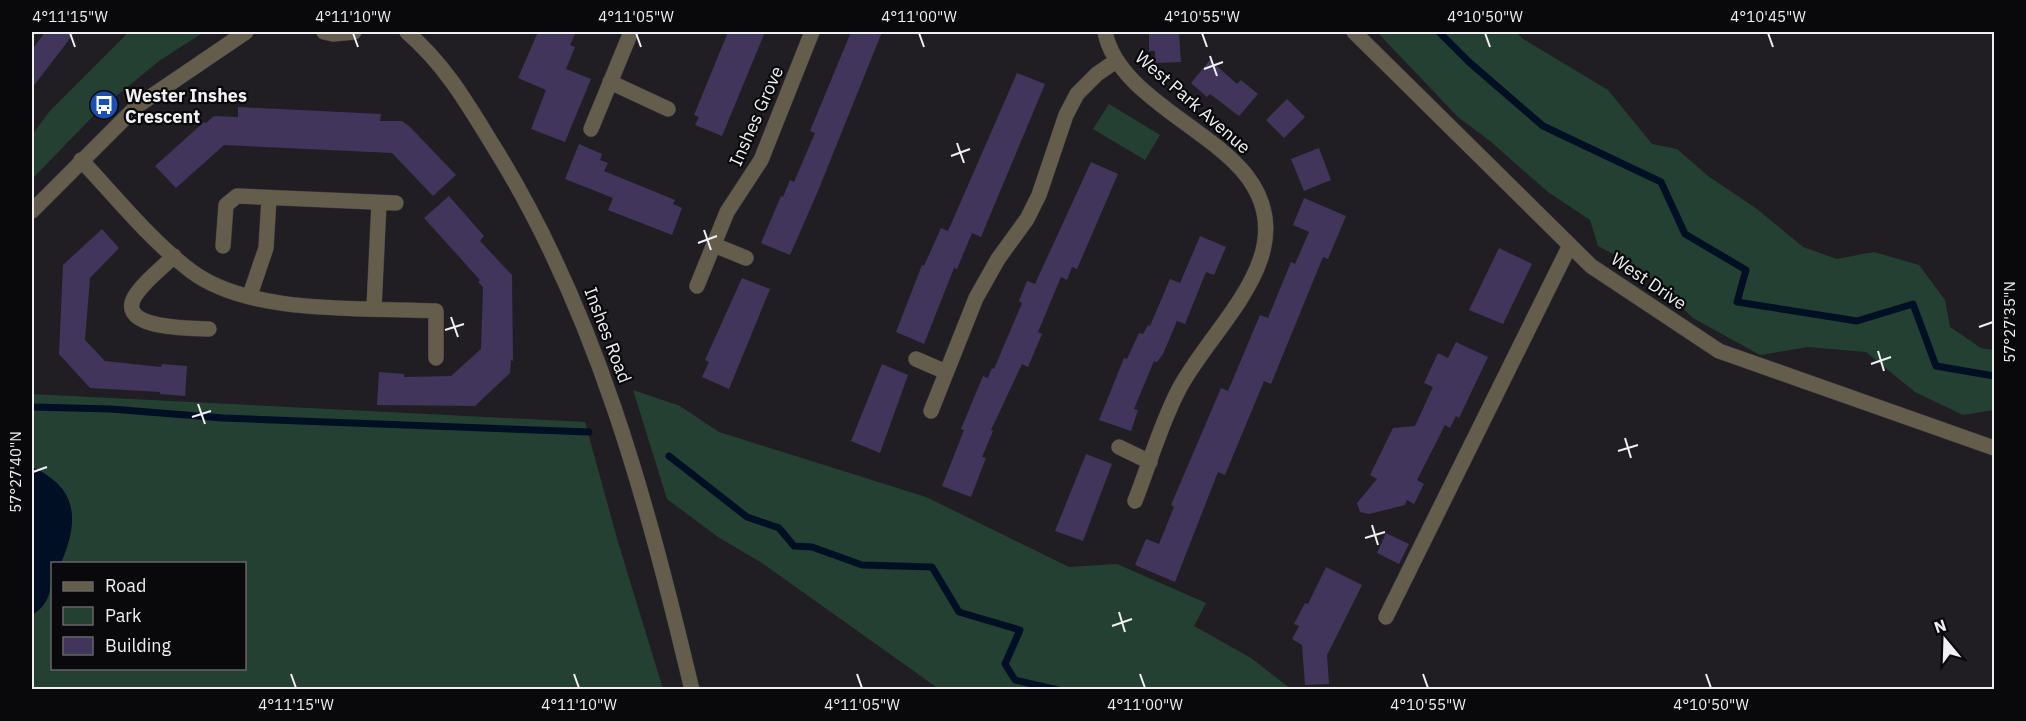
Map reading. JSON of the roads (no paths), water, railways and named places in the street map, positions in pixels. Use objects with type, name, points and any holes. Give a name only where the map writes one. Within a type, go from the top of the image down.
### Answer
[{"type":"street","points":[[32,211],[137,106],[246,32]]},
{"type":"street","points":[[324,32],[354,32]]},
{"type":"street","name":"Inshes Road","points":[[407,32],[448,73],[522,192],[562,270],[615,405],[667,584],[693,690]]},
{"type":"street","points":[[591,129],[631,32]]},
{"type":"street","name":"Inshes Grove","points":[[697,286],[727,212],[761,160],[812,32]]},
{"type":"street","points":[[931,411],[976,298],[998,259],[1027,219],[1039,195],[1066,115],[1077,94],[1097,74],[1116,61],[1105,32]]},
{"type":"street","name":"West Drive","points":[[1354,32],[1591,266],[1719,351],[1995,448]]},
{"type":"street","name":"West Park Avenue","points":[[1116,61],[1142,87],[1227,156],[1247,176],[1262,205],[1266,236],[1261,264],[1246,291],[1194,361],[1177,393],[1135,501]]},
{"type":"street","points":[[610,82],[668,109]]},
{"type":"street","points":[[81,160],[192,272],[229,289],[307,308],[436,311],[436,358]]},
{"type":"street","points":[[223,246],[226,205],[237,196],[396,203]]},
{"type":"street","points":[[250,295],[267,248],[269,198]]},
{"type":"street","points":[[374,308],[379,203]]},
{"type":"street","points":[[714,245],[746,258]]},
{"type":"street","points":[[1386,617],[1570,245]]},
{"type":"street","points":[[174,256],[136,294],[133,303],[135,313],[144,322],[155,325],[209,329]]},
{"type":"street","points":[[916,359],[946,372]]},
{"type":"street","points":[[1119,447],[1150,462]]},
{"type":"water","points":[[32,467],[59,485],[67,496],[72,520],[71,533],[61,562],[51,562],[50,593],[44,605],[32,615]]},
{"type":"waterway","points":[[1439,32],[1469,62],[1543,126],[1661,182],[1685,234],[1746,270],[1737,302],[1857,321],[1913,304],[1936,366],[1994,376]]},
{"type":"waterway","points":[[32,407],[111,409],[223,418],[589,432]]},
{"type":"waterway","points":[[669,456],[747,517],[779,528],[794,546],[812,547],[862,565],[932,567],[959,612],[1020,630],[1005,664],[1015,680],[1058,690]]},
{"type":"place","name":"Wester Inshes Crescent","points":[[104,105]]}]
